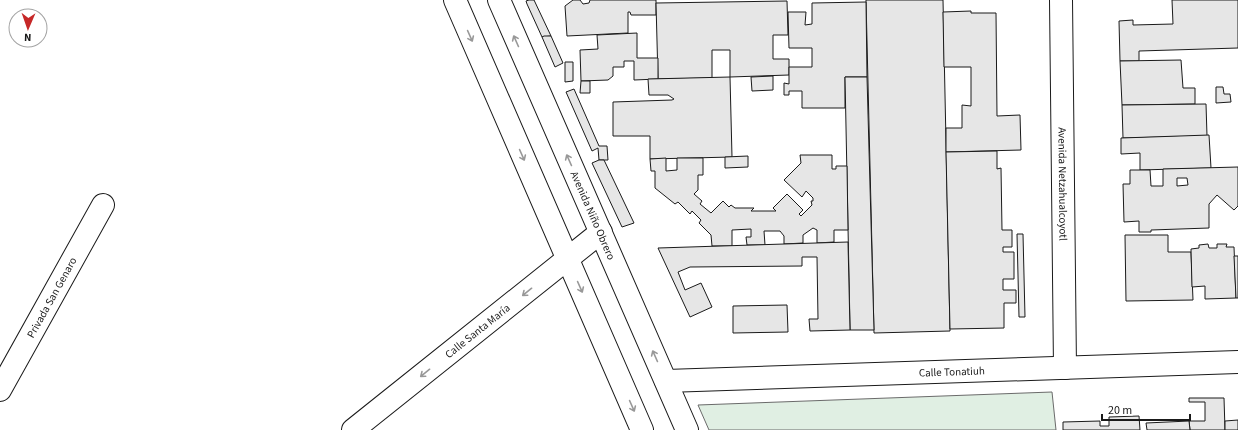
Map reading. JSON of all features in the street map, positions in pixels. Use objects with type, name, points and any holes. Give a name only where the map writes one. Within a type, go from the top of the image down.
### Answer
[{"type":"street","points":[[454,0],[642,430]]},
{"type":"street","name":"Avenida Niño Obrero","points":[[498,0],[687,430]]},
{"type":"street","name":"Avenida Netzahualcoyotl","points":[[1061,0],[1065,368]]},
{"type":"street","name":"Privada San Genaro","points":[[0,390],[103,205]]},
{"type":"street","name":"Calle Santa María","points":[[353,430],[601,232]]},
{"type":"street","name":"Calle Tonatiuh","points":[[666,381],[1238,362]]},
{"type":"green space","points":[[1052,392],[1056,430],[709,430],[698,405]]},
{"type":"building","points":[[534,0],[551,36],[542,37],[527,4],[526,1]]},
{"type":"building","points":[[573,0],[580,0],[583,4],[589,3],[590,0],[656,0],[656,15],[631,15],[630,12],[628,12],[628,33],[567,36],[565,6]]},
{"type":"building","points":[[866,0],[943,0],[950,331],[874,333]]},
{"type":"building","points":[[1172,0],[1238,0],[1238,48],[1139,51],[1139,61],[1120,61],[1119,21],[1133,20],[1133,25],[1173,24]]},
{"type":"building","points":[[787,1],[788,35],[773,35],[773,59],[789,59],[789,75],[730,77],[730,50],[712,50],[712,78],[658,79],[656,3]]},
{"type":"building","points":[[866,2],[867,77],[845,77],[845,108],[802,108],[802,91],[789,91],[789,95],[784,95],[784,83],[789,84],[789,67],[812,67],[812,48],[789,48],[788,12],[806,12],[805,25],[812,24],[812,3]]},
{"type":"building","points":[[971,11],[971,13],[996,13],[997,116],[1020,115],[1021,150],[946,152],[946,128],[962,128],[962,105],[971,106],[971,67],[944,67],[943,12]]},
{"type":"building","points":[[637,33],[637,58],[658,58],[658,79],[634,80],[634,61],[624,61],[624,67],[613,67],[613,76],[608,80],[581,81],[580,50],[598,49],[597,35]]},
{"type":"building","points":[[551,36],[563,63],[555,67],[542,37]]},
{"type":"building","points":[[1181,60],[1183,88],[1195,88],[1195,104],[1122,105],[1120,61]]},
{"type":"building","points":[[565,62],[573,62],[573,81],[565,82]]},
{"type":"building","points":[[773,76],[773,90],[752,91],[751,77]]},
{"type":"building","points":[[730,77],[732,157],[650,159],[650,136],[613,136],[613,102],[674,99],[668,95],[649,95],[648,79]]},
{"type":"building","points":[[845,77],[867,77],[874,330],[850,330]]},
{"type":"building","points":[[581,81],[590,81],[590,93],[580,93]]},
{"type":"building","points":[[1216,87],[1223,87],[1224,94],[1230,94],[1231,102],[1216,103]]},
{"type":"building","points":[[574,89],[599,146],[607,146],[608,160],[599,160],[598,148],[592,151],[566,92]]},
{"type":"building","points":[[1206,104],[1207,136],[1123,138],[1122,105]]},
{"type":"building","points":[[1209,135],[1211,168],[1140,170],[1140,153],[1121,154],[1121,138]]},
{"type":"building","points":[[997,151],[997,169],[1001,168],[1002,230],[1012,230],[1012,247],[1003,247],[1003,252],[1014,252],[1014,279],[1003,279],[1003,290],[1016,290],[1016,303],[1004,303],[1004,328],[950,329],[946,152]]},
{"type":"building","points":[[800,155],[832,155],[832,169],[836,169],[836,166],[847,166],[848,230],[834,230],[834,242],[817,243],[817,230],[813,228],[803,235],[803,243],[784,244],[784,236],[780,231],[764,231],[765,245],[747,245],[746,237],[751,237],[751,229],[732,230],[732,246],[712,246],[711,235],[699,223],[701,220],[692,211],[690,214],[678,202],[675,204],[655,188],[655,171],[651,171],[650,159],[666,158],[666,171],[677,170],[677,158],[703,158],[703,175],[698,175],[698,190],[694,194],[702,201],[700,204],[711,213],[723,201],[729,207],[731,205],[735,208],[754,208],[751,211],[776,211],[773,208],[787,194],[803,210],[799,214],[801,216],[812,205],[811,201],[813,201],[813,198],[806,191],[802,197],[784,180],[801,163]]},
{"type":"building","points":[[748,156],[748,167],[725,168],[725,157]]},
{"type":"building","points":[[599,160],[604,160],[634,223],[622,227],[592,163]]},
{"type":"building","points":[[1238,167],[1238,206],[1234,210],[1217,195],[1209,204],[1209,228],[1151,230],[1151,232],[1139,232],[1139,221],[1124,222],[1123,184],[1130,184],[1130,170],[1150,170],[1151,186],[1163,186],[1163,169]],"holes":[[[1177,178],[1187,178],[1188,185],[1177,186]]]},
{"type":"building","points":[[1017,234],[1023,234],[1025,317],[1019,317]]},
{"type":"building","points":[[1125,235],[1168,235],[1168,252],[1191,252],[1193,300],[1126,301]]},
{"type":"building","points":[[848,242],[850,330],[810,331],[809,319],[818,319],[817,257],[802,257],[802,266],[690,267],[678,272],[685,290],[701,283],[712,307],[690,317],[658,248]]},
{"type":"building","points":[[1208,244],[1209,248],[1217,248],[1217,244],[1227,244],[1226,247],[1234,247],[1236,298],[1205,299],[1205,286],[1192,287],[1191,249],[1199,248],[1199,245]]},
{"type":"building","points":[[1234,256],[1238,256],[1238,298],[1236,298]]},
{"type":"building","points":[[787,305],[788,332],[733,333],[733,306]]},
{"type":"building","points":[[1189,398],[1224,398],[1225,430],[1190,430],[1189,421],[1205,421],[1205,402],[1189,402]]},
{"type":"building","points":[[1139,416],[1140,430],[1063,430],[1063,422],[1100,421],[1100,426],[1109,426],[1109,417]]},
{"type":"building","points":[[1238,420],[1238,430],[1225,430],[1225,421]]},
{"type":"building","points":[[1189,421],[1190,430],[1147,430],[1146,423]]}]
